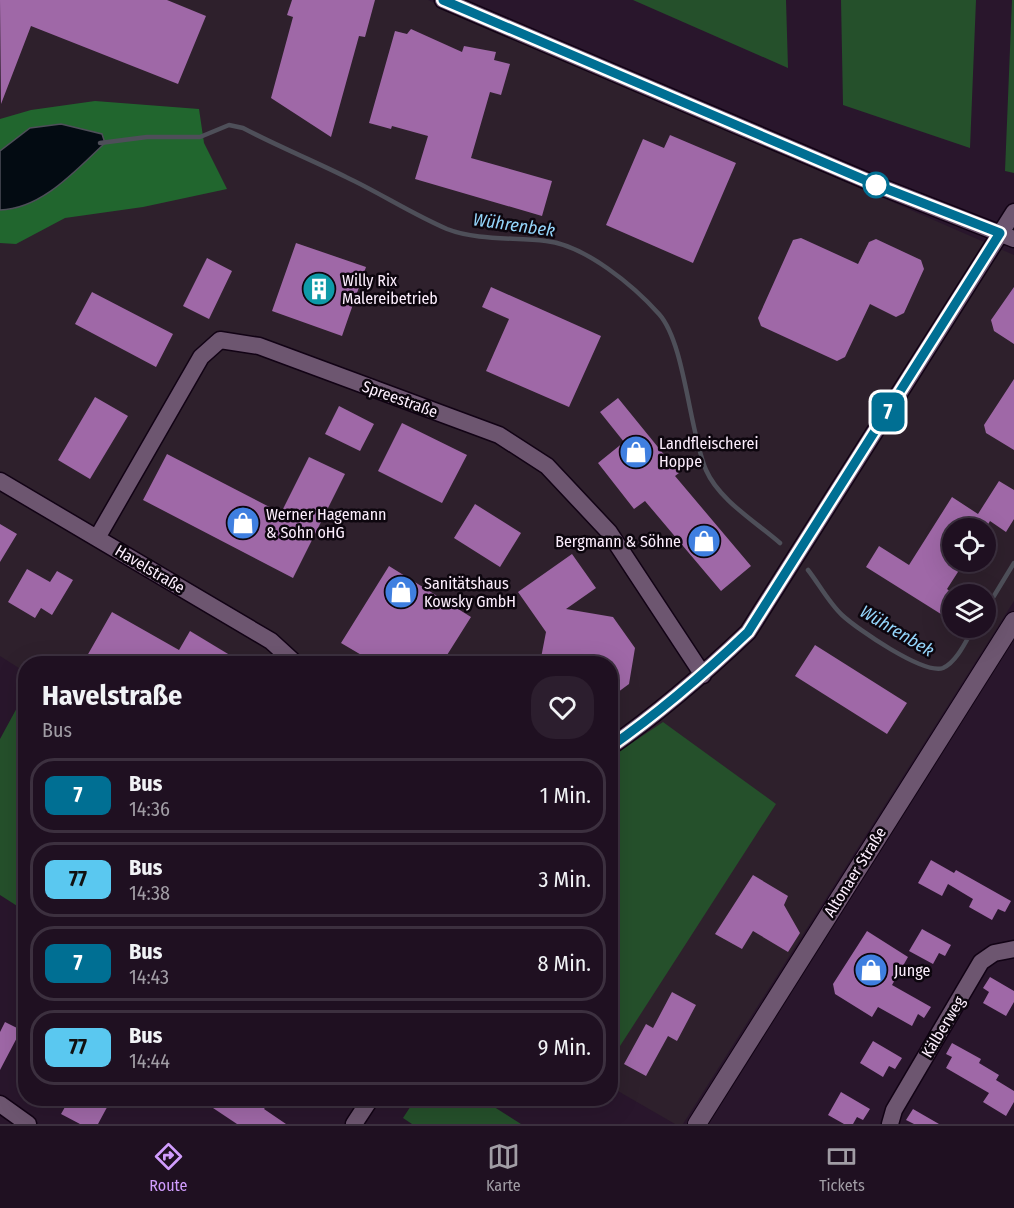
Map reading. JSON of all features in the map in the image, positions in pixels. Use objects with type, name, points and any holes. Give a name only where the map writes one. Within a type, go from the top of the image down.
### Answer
[{"type":"main road","name":"Altonaer Straße","points":[[697,1124],[1014,621]]},
{"type":"street","points":[[443,0],[879,186],[1007,236]]},
{"type":"street","points":[[618,741],[649,720],[703,675],[748,632],[1007,236],[1014,212]]},
{"type":"street","name":"Spreestraße","points":[[97,538],[201,357],[220,340],[259,346],[499,435],[547,466],[609,532],[703,675]]},
{"type":"street","name":"Havelstraße","points":[[0,481],[271,641],[287,656]]},
{"type":"street","name":"Kälberweg","points":[[890,1124],[894,1110],[981,962],[994,953],[1014,949]]},
{"type":"street","points":[[0,1104],[27,1124]]},
{"type":"street","points":[[354,1124],[366,1106]]},
{"type":"shaded area","points":[[0,0],[428,0],[1014,255],[1014,601],[996,629],[996,584],[942,584],[942,638],[991,638],[683,1124],[675,1124],[618,1091],[618,656],[18,656],[18,668],[0,656]]},
{"type":"shaded area","points":[[61,124],[102,134],[105,143],[70,176],[44,195],[30,203],[0,210],[0,151],[30,128]]},
{"type":"green space","points":[[633,0],[786,0],[788,68]]},
{"type":"green space","points":[[841,0],[976,0],[970,148],[843,105]]},
{"type":"green space","points":[[1012,0],[1014,0],[1014,173],[1005,171]]},
{"type":"green space","points":[[95,101],[199,109],[204,143],[227,189],[143,207],[65,218],[16,244],[0,243],[0,119],[31,110]]},
{"type":"green space","points":[[18,706],[18,907],[0,895],[0,739]]},
{"type":"green space","points":[[663,722],[776,804],[618,1049],[618,752]]},
{"type":"green space","points":[[411,1106],[493,1106],[521,1124],[412,1124],[403,1118]]},
{"type":"building","points":[[0,0],[167,0],[206,16],[178,84],[31,26],[1,104]]},
{"type":"building","points":[[292,0],[375,0],[365,37],[359,36],[331,137],[271,98],[293,17],[287,15]]},
{"type":"building","points":[[411,29],[462,52],[464,46],[496,52],[494,60],[510,64],[501,95],[490,92],[471,158],[552,181],[542,216],[415,179],[428,136],[392,126],[391,129],[369,123],[395,31],[407,34]]},
{"type":"building","points":[[670,135],[736,163],[693,263],[606,225],[643,139],[664,148]]},
{"type":"building","points":[[801,238],[858,264],[869,242],[876,239],[921,260],[924,269],[904,313],[896,317],[870,304],[845,357],[837,361],[761,326],[758,318],[793,240]]},
{"type":"building","name":"Willy Rix Malereibetrieb","points":[[296,243],[366,267],[342,336],[272,311]]},
{"type":"building","points":[[207,258],[232,271],[209,319],[183,306]]},
{"type":"building","points":[[491,287],[601,336],[569,407],[486,371],[509,319],[482,307]]},
{"type":"building","points":[[1014,287],[1014,344],[994,331],[991,320]]},
{"type":"building","points":[[92,292],[173,334],[156,367],[75,324]]},
{"type":"building","points":[[1014,379],[1014,450],[986,433],[984,425]]},
{"type":"building","points":[[95,397],[128,416],[90,479],[58,460]]},
{"type":"building","points":[[618,398],[679,473],[675,476],[751,566],[721,591],[645,501],[634,509],[598,463],[624,442],[600,412]]},
{"type":"building","points":[[339,406],[374,424],[360,451],[325,434]]},
{"type":"building","points":[[402,423],[467,455],[442,503],[378,471]]},
{"type":"building","name":"Werner Hagemann & Sohn oHG","points":[[167,454],[281,513],[309,457],[345,474],[293,578],[143,500]]},
{"type":"building","points":[[999,481],[1014,490],[1014,519],[1006,532],[996,525],[996,518],[942,518],[942,572],[958,572],[950,584],[942,584],[942,615],[866,567],[879,546],[909,565],[952,497],[978,514]]},
{"type":"building","points":[[475,504],[521,533],[500,567],[454,538]]},
{"type":"building","points":[[0,524],[17,534],[0,562]]},
{"type":"building","points":[[572,554],[596,588],[566,609],[613,617],[635,648],[629,684],[618,692],[618,656],[541,656],[546,632],[518,592]]},
{"type":"building","name":"Sanitätshaus Kowsky GmbH","points":[[389,566],[471,617],[446,656],[363,656],[341,643]]},
{"type":"building","points":[[27,569],[50,582],[57,571],[73,580],[52,615],[41,608],[35,618],[8,602]]},
{"type":"building","points":[[112,612],[179,650],[190,631],[231,656],[87,656]]},
{"type":"building","points":[[815,645],[907,703],[887,734],[795,676]]},
{"type":"building","points":[[931,860],[954,873],[956,870],[1011,901],[1005,912],[998,909],[992,920],[969,907],[973,899],[948,884],[942,896],[918,883]]},
{"type":"building","points":[[753,875],[788,896],[784,905],[800,933],[788,952],[753,931],[742,949],[715,934]]},
{"type":"building","points":[[922,929],[951,945],[945,956],[939,953],[933,964],[909,951]]},
{"type":"building","name":"Junge","points":[[867,931],[908,957],[892,985],[931,1007],[924,1018],[918,1014],[912,1026],[878,1007],[872,1017],[835,994],[833,984]]},
{"type":"building","points":[[990,977],[1014,991],[1014,1002],[1006,1016],[983,1003],[989,992],[983,988]]},
{"type":"building","points":[[672,992],[696,1005],[677,1041],[668,1036],[646,1076],[624,1064],[646,1024],[653,1028]]},
{"type":"building","points":[[5,1022],[18,1028],[18,1036],[0,1070],[0,1032]]},
{"type":"building","points":[[873,1041],[902,1058],[895,1069],[889,1066],[883,1077],[860,1063]]},
{"type":"building","points":[[952,1043],[981,1059],[979,1063],[999,1075],[996,1080],[1014,1091],[1014,1102],[1006,1116],[983,1102],[989,1093],[946,1068],[952,1057],[946,1054]]},
{"type":"building","points":[[841,1092],[870,1109],[863,1120],[857,1117],[853,1124],[844,1124],[828,1115]]},
{"type":"building","points":[[63,1106],[108,1106],[98,1124],[80,1124],[61,1114],[65,1107]]},
{"type":"building","points":[[210,1106],[266,1106],[264,1109],[286,1124],[237,1124]]},
{"type":"building","points":[[913,1109],[939,1124],[914,1124],[906,1120]]},
{"type":"waterway","name":"Wührenbek","points":[[100,143],[147,137],[200,137],[229,125],[243,128],[359,183],[447,229],[484,237],[546,241],[561,244],[592,258],[636,291],[659,314],[668,327],[681,366],[695,433],[706,470],[729,501],[780,543]]},
{"type":"waterway","name":"Wührenbek","points":[[996,593],[1014,563]]},
{"type":"waterway","name":"Wührenbek","points":[[808,570],[833,605],[850,622],[876,640],[921,665],[943,668],[953,661],[968,638]]},
{"type":"bus line","name":"7","points":[[443,0],[879,186],[1000,233],[748,632],[703,675],[649,720],[618,741]]},
{"type":"place","name":"Willy Rix Malereibetrieb","points":[[319,289]]},
{"type":"place","name":"Landfleischerei Hoppe","points":[[636,452]]},
{"type":"place","name":"Werner Hagemann & Sohn oHG","points":[[243,523]]},
{"type":"place","name":"Bergmann & Söhne","points":[[704,541]]},
{"type":"place","name":"Sanitätshaus Kowsky GmbH","points":[[401,592]]},
{"type":"place","name":"Junge","points":[[871,970]]}]
